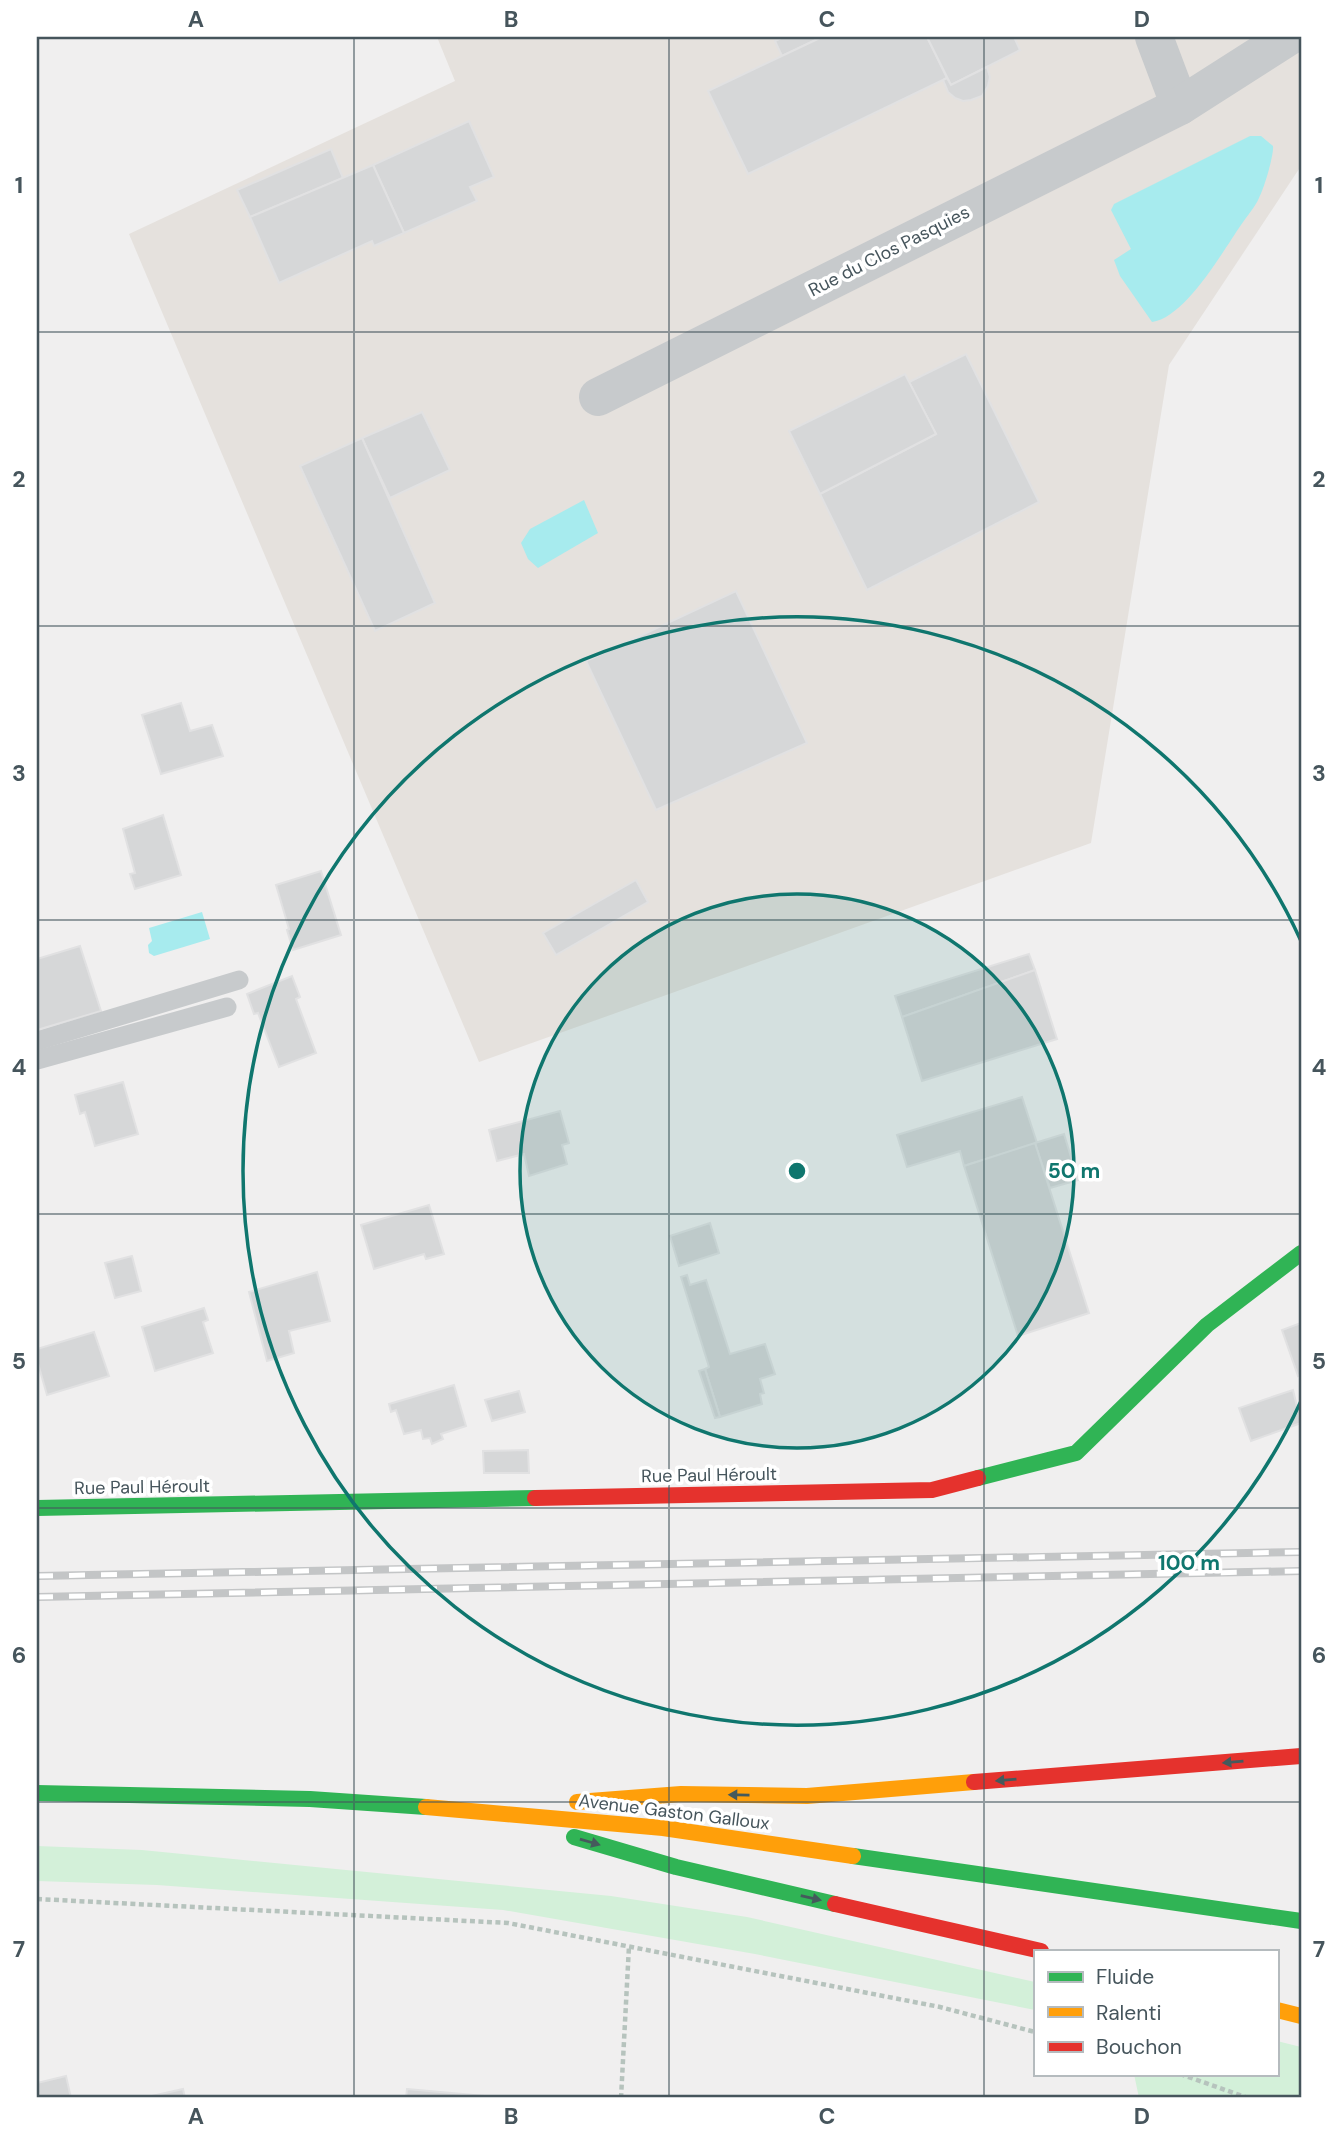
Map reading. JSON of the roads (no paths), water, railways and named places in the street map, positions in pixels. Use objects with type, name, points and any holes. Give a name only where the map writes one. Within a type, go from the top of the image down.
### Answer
[{"type":"main road","name":"Rue Paul Héroult","points":[[37,1508],[932,1490],[1076,1454],[1207,1325],[1301,1253]]},
{"type":"main road","points":[[477,1810],[681,1794],[807,1796],[1301,1756]]},
{"type":"main road","name":"Avenue Gaston Galloux","points":[[37,1793],[310,1799],[477,1810],[703,1834],[1301,1921]]},
{"type":"main road","points":[[477,1810],[676,1867],[1037,1950]]},
{"type":"main road","points":[[1278,2010],[1301,2016]]},
{"type":"street","points":[[1153,37],[1180,106]]},
{"type":"street","name":"Rue du Clos Pasquies","points":[[598,397],[1180,106],[1288,37]]},
{"type":"lane","points":[[37,1041],[239,980]]},
{"type":"lane","points":[[37,1060],[227,1007]]},
{"type":"water","points":[[1250,136],[1261,136],[1273,146],[1268,172],[1257,201],[1214,266],[1190,296],[1165,318],[1152,322],[1120,276],[1114,260],[1131,249],[1111,210],[1114,204]]},
{"type":"water","points":[[584,500],[598,533],[538,568],[528,559],[521,543],[530,529]]},
{"type":"water","points":[[202,912],[210,939],[154,956],[149,953],[148,945],[152,941],[149,928]]},
{"type":"railway","points":[[37,1576],[1301,1552]]},
{"type":"railway","points":[[37,1597],[1301,1571]]}]
